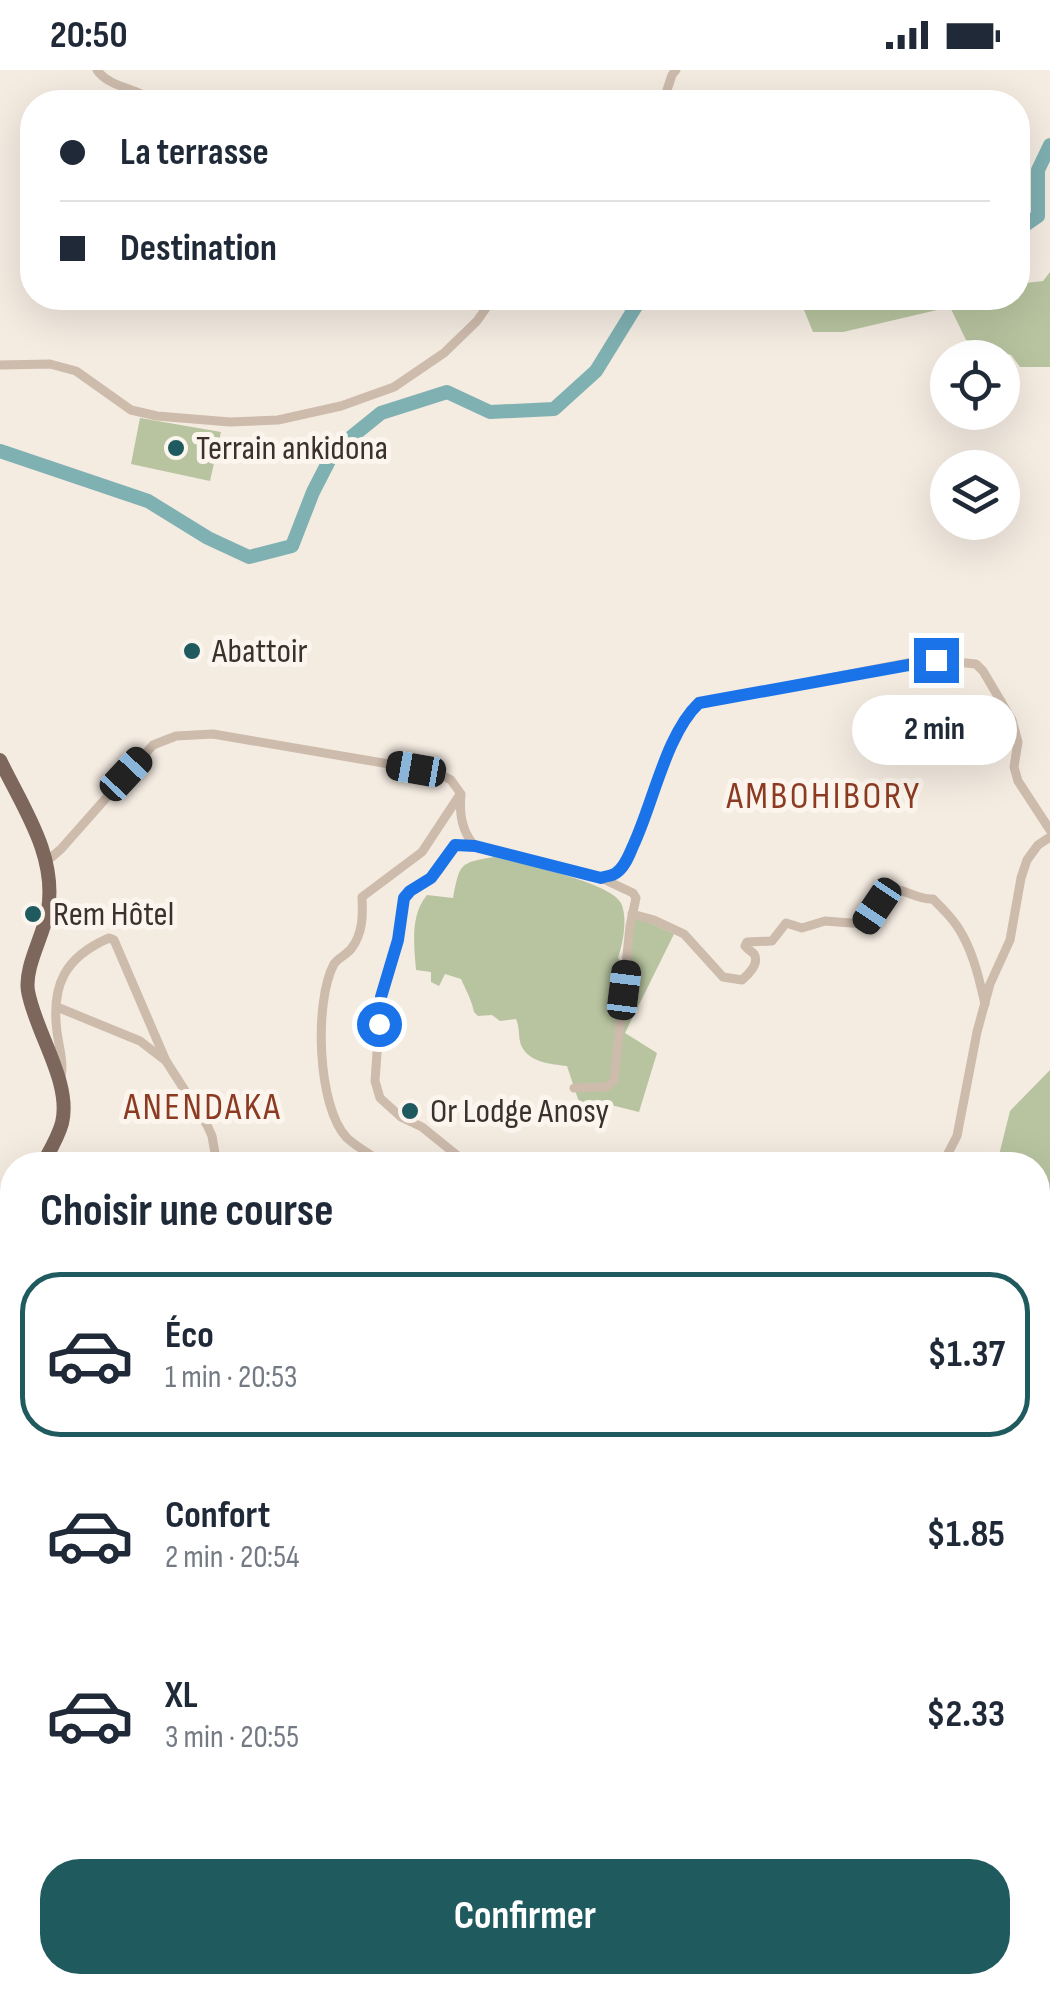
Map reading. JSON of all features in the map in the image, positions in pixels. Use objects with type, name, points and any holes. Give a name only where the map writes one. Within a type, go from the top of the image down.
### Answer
[{"type":"main road","points":[[0,760],[36,832],[50,878],[48,910],[29,971],[28,991],[64,1104],[62,1122],[49,1152]]},
{"type":"street","points":[[97,70],[105,79],[133,90]]},
{"type":"street","points":[[0,365],[50,364],[76,371],[131,410],[157,416],[230,422],[278,420],[342,406],[394,387],[444,352],[484,310]]},
{"type":"street","points":[[601,878],[616,872],[626,862],[670,750],[688,714],[699,703],[918,662],[976,664],[1012,720],[1018,742],[1014,767],[1018,781],[1050,833],[1028,860],[1021,878],[1010,940],[990,984],[958,1136],[949,1152]]},
{"type":"street","points":[[47,861],[153,746],[176,736],[213,734],[436,772],[451,780],[461,794],[459,812],[467,838],[475,846]]},
{"type":"street","points":[[368,1152],[348,1138],[328,1102],[321,1035],[326,990],[335,962],[352,948],[358,936],[364,916],[362,897],[428,845],[461,794]]},
{"type":"street","points":[[452,1152],[380,1098],[375,1081],[381,997],[398,940],[404,898],[431,878],[455,845],[475,846],[601,878],[636,898],[614,1082],[606,1087],[574,1088]]},
{"type":"street","points":[[632,914],[684,934],[723,977],[742,980],[755,962],[745,946],[747,942],[772,940],[786,922],[802,928],[825,921],[864,924],[889,888],[898,889],[925,900],[933,899],[950,917],[964,937],[985,1004]]},
{"type":"street","points":[[59,1084],[63,1070],[56,1025],[58,988],[70,963],[109,938],[114,940],[166,1061],[207,1125],[215,1152]]},
{"type":"street","points":[[57,1007],[140,1040],[166,1061]]},
{"type":"green space","points":[[1050,272],[1050,367],[1020,367],[1020,340],[966,340],[951,310],[1030,310],[1030,283],[1043,281]]},
{"type":"green space","points":[[804,310],[937,310],[843,332],[813,332]]},
{"type":"green space","name":"Terrain ankidona","points":[[140,418],[221,432],[210,481],[131,464]]},
{"type":"green space","points":[[494,857],[582,881],[613,895],[623,909],[624,930],[618,958],[626,968],[635,916],[674,934],[625,1033],[657,1053],[639,1112],[579,1102],[567,1066],[529,1056],[520,1042],[516,1019],[500,1021],[492,1015],[478,1016],[461,979],[445,974],[439,986],[431,982],[431,972],[416,970],[416,921],[427,895],[453,898],[457,878],[467,863]]},
{"type":"green space","points":[[1050,1070],[1050,1152],[1000,1152],[1010,1111]]},
{"type":"waterway","points":[[1030,222],[1038,216],[1038,170],[1050,145]]},
{"type":"waterway","points":[[0,451],[148,501],[208,538],[249,557],[292,546],[334,451],[381,413],[447,392],[490,412],[554,409],[596,371],[634,310]]},
{"type":"place","name":"Terrain ankidona","points":[[176,448]]},
{"type":"place","name":"Abattoir","points":[[192,651]]},
{"type":"place","name":"Rem Hôtel","points":[[33,914]]},
{"type":"place","name":"Or Lodge Anosy","points":[[410,1111]]},
{"type":"district","name":"AMBOHIBORY","points":[[824,796]]},
{"type":"district","name":"ANENDAKA","points":[[203,1107]]},
{"type":"route","points":[[379,1024],[381,997],[398,940],[404,898],[439,870],[455,845],[475,846],[601,878],[616,872],[626,862],[670,750],[688,714],[699,703],[936,660]]}]
